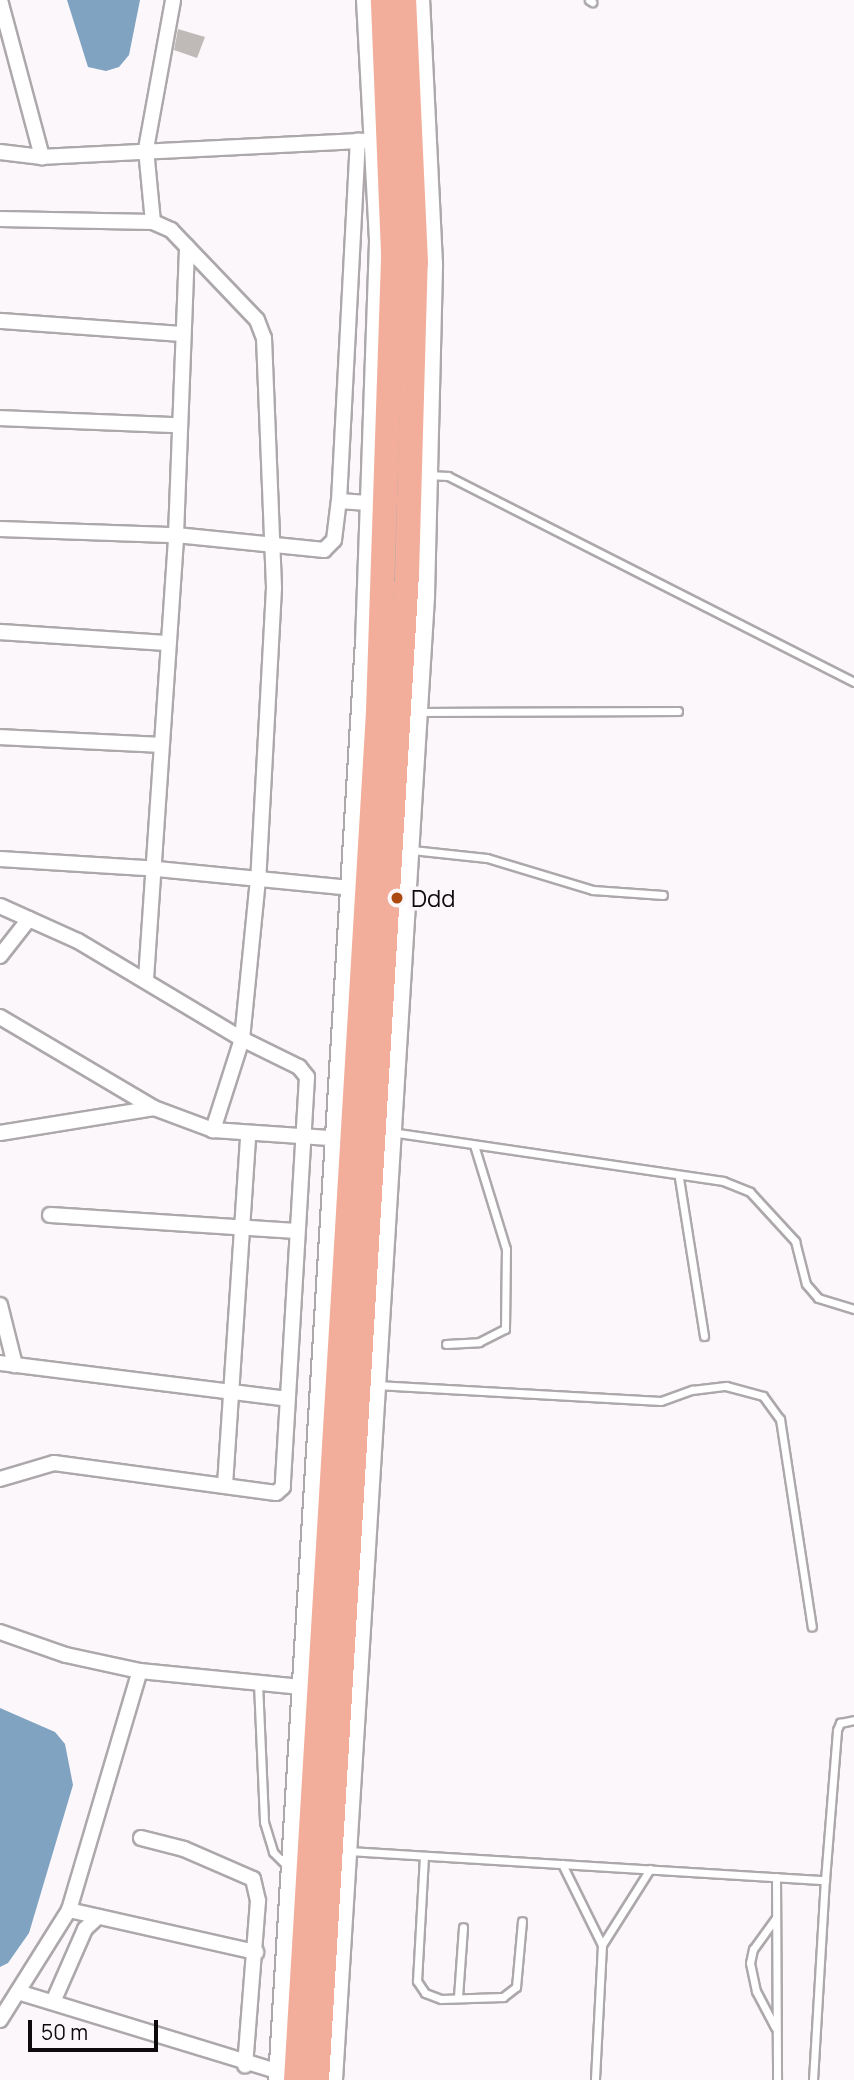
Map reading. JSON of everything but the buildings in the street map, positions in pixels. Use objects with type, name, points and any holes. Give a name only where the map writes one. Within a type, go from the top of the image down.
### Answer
[{"type":"highway","points":[[284,2077],[312,1639],[362,1135],[410,712],[425,263],[394,144],[383,0]]},
{"type":"highway","points":[[317,2080],[338,1851],[365,1384],[359,889],[373,644],[394,144],[404,0]]},
{"type":"street","points":[[0,0],[42,157]]},
{"type":"street","points":[[153,222],[146,149],[173,0]]},
{"type":"street","points":[[366,0],[394,144],[379,266],[368,503],[373,644]]},
{"type":"street","points":[[0,529],[176,535],[330,547],[340,501],[394,144],[421,0]]},
{"type":"street","points":[[0,152],[42,157],[146,149],[394,144]]},
{"type":"street","points":[[0,219],[153,222],[171,230],[257,320],[264,338],[274,588],[258,879],[242,1039],[213,1130]]},
{"type":"street","points":[[146,979],[157,869],[161,745],[176,535],[177,425],[187,247]]},
{"type":"street","points":[[0,321],[182,334]]},
{"type":"street","points":[[0,418],[177,425]]},
{"type":"street","points":[[340,501],[368,503]]},
{"type":"street","points":[[0,632],[167,643]]},
{"type":"street","points":[[0,1017],[154,1108],[213,1130],[248,1135],[303,1137],[362,1135],[412,850],[410,712]]},
{"type":"street","points":[[0,737],[161,745]]},
{"type":"street","points":[[0,859],[157,869],[359,889]]},
{"type":"street","points":[[0,906],[146,979],[242,1039],[304,1071],[303,1137],[283,1487],[276,1493],[54,1463],[0,1479]]},
{"type":"street","points":[[0,956],[29,919]]},
{"type":"street","points":[[0,1133],[154,1108]]},
{"type":"street","points":[[225,1485],[248,1135]]},
{"type":"street","points":[[50,1215],[296,1231]]},
{"type":"street","points":[[0,1305],[8,1364],[288,1399]]},
{"type":"street","points":[[0,1632],[66,1656],[140,1671],[301,1687]]},
{"type":"street","points":[[18,1992],[284,2077],[290,1869],[301,1687],[312,1639]]},
{"type":"street","points":[[0,2020],[69,1910],[140,1671]]},
{"type":"street","points":[[141,1838],[184,1849],[253,1880],[258,1901],[256,1952],[245,2065]]},
{"type":"street","points":[[333,2080],[338,1851]]},
{"type":"street","points":[[69,1910],[256,1952]]},
{"type":"street","points":[[53,2002],[85,1929],[98,1917]]},
{"type":"lane","points":[[417,476],[448,476],[854,682]]},
{"type":"lane","points":[[410,712],[678,711]]},
{"type":"lane","points":[[412,850],[487,858],[593,890],[663,895]]},
{"type":"lane","points":[[362,1135],[474,1146],[679,1178],[723,1181],[750,1192],[794,1241],[806,1284],[818,1298],[854,1309]]},
{"type":"lane","points":[[446,1344],[479,1342],[505,1329],[506,1249],[474,1146]]},
{"type":"lane","points":[[679,1178],[704,1336]]},
{"type":"lane","points":[[365,1384],[661,1401],[692,1390],[726,1386],[763,1396],[779,1419],[812,1627]]},
{"type":"lane","points":[[258,1683],[264,1822],[273,1852],[290,1869]]},
{"type":"lane","points":[[813,2080],[836,1730],[840,1723],[854,1720]]},
{"type":"lane","points":[[338,1851],[825,1880]]},
{"type":"lane","points":[[424,1856],[417,1981],[433,1996],[503,1997],[516,1987],[522,1921]]},
{"type":"lane","points":[[562,1864],[602,1945],[595,2080]]},
{"type":"lane","points":[[602,1945],[650,1870]]},
{"type":"lane","points":[[776,1877],[777,2080]]},
{"type":"lane","points":[[776,1918],[753,1949],[750,1963],[755,1991],[776,2027]]},
{"type":"lane","points":[[458,1997],[463,1927]]},
{"type":"water","points":[[67,0],[140,0],[129,55],[119,67],[106,71],[88,67]]},
{"type":"water","points":[[0,1708],[55,1732],[65,1744],[73,1785],[29,1933],[8,1963],[0,1967]]},
{"type":"place","name":"Ddd","points":[[397,898]]}]
